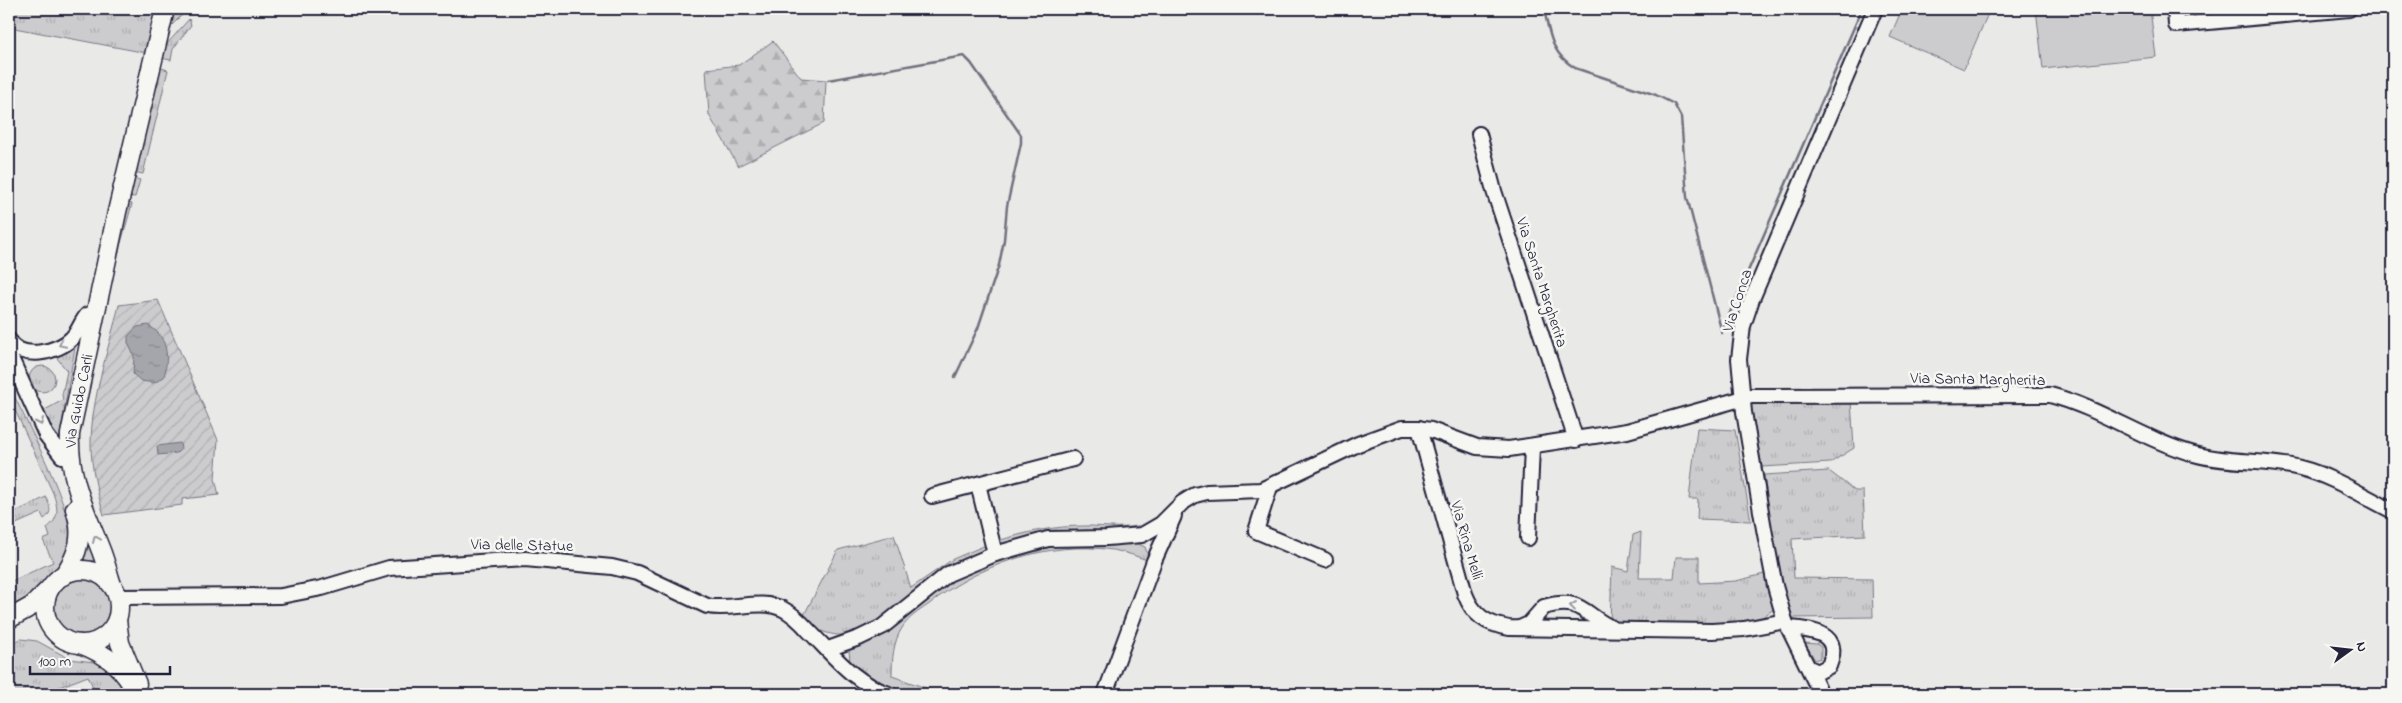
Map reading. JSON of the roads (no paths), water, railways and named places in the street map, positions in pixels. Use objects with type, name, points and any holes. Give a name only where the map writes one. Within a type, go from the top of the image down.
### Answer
[{"type":"main road","name":"Via Guido Carli","points":[[115,591],[74,485],[70,450],[71,423],[164,9]]},
{"type":"main road","name":"Via Guido Carli","points":[[57,581],[78,551],[80,532],[78,517],[68,488],[62,456],[64,416],[87,315],[117,212]]},
{"type":"main road","points":[[9,621],[32,606],[57,581],[76,571],[89,571],[102,576],[115,591],[119,639],[134,672],[138,694]]},
{"type":"main road","points":[[54,631],[46,613],[46,600],[57,581]]},
{"type":"main road","points":[[79,644],[99,640],[110,632],[117,620]]},
{"type":"main road","points":[[9,621],[38,622],[50,626],[63,638],[95,649],[109,658],[128,678],[138,694]]},
{"type":"street","name":"Via Conca","points":[[1821,694],[1787,625],[1771,570],[1742,397],[1739,350],[1747,313],[1875,9]]},
{"type":"street","points":[[2175,9],[2176,25],[2316,10],[2349,9]]},
{"type":"street","name":"Via Santa Margherita","points":[[1479,134],[1494,191],[1576,440]]},
{"type":"street","points":[[9,340],[12,346],[24,352],[54,348],[72,339],[87,315]]},
{"type":"street","points":[[9,354],[46,436],[62,456]]},
{"type":"street","name":"Via Santa Margherita","points":[[1150,535],[1189,497],[1201,493],[1254,491],[1270,487],[1376,436],[1402,428],[1419,428],[1478,447],[1501,449],[1532,447],[1657,424],[1742,397],[1762,395],[2050,395],[2078,404],[2194,454],[2220,460],[2281,464],[2310,471],[2393,511]]},
{"type":"street","name":"Via Rina Melli","points":[[1419,428],[1470,607],[1486,621],[1500,626],[1519,628],[1712,631],[1787,625],[1816,631],[1826,636],[1829,641],[1832,654],[1829,666],[1818,672],[1809,668]]},
{"type":"street","points":[[1528,538],[1532,447]]},
{"type":"street","points":[[932,496],[1073,459]]},
{"type":"street","points":[[978,484],[994,554]]},
{"type":"street","points":[[1270,487],[1256,530],[1326,560]]},
{"type":"street","points":[[1105,694],[1153,563],[1180,504]]},
{"type":"street","points":[[828,649],[859,638],[882,627],[948,574],[994,554],[1048,539],[1134,537],[1160,534],[1162,543]]},
{"type":"street","points":[[1150,535],[1153,563]]},
{"type":"street","name":"Via delle Statue","points":[[115,591],[281,596],[298,594],[372,572],[405,566],[496,559],[564,561],[612,567],[637,573],[707,606],[719,609],[766,604],[776,606],[794,616],[828,649],[851,675],[869,686],[889,694]]},
{"type":"street","points":[[1519,628],[1529,624],[1544,607],[1572,605],[1584,608],[1615,629]]},
{"type":"water","points":[[148,325],[160,335],[166,354],[164,377],[154,383],[141,381],[133,374],[134,356],[128,343],[128,336],[137,327]]},
{"type":"water","points":[[180,443],[181,449],[177,453],[158,455],[157,446]]},
{"type":"waterway","points":[[1544,9],[1556,50],[1575,68],[1656,95],[1674,104],[1681,117],[1687,197],[1722,333]]},
{"type":"waterway","points":[[1722,331],[1862,9]]},
{"type":"waterway","points":[[828,80],[964,56],[971,63],[1021,135],[1021,143],[1007,206],[1004,240],[999,265],[978,328],[955,377]]}]
